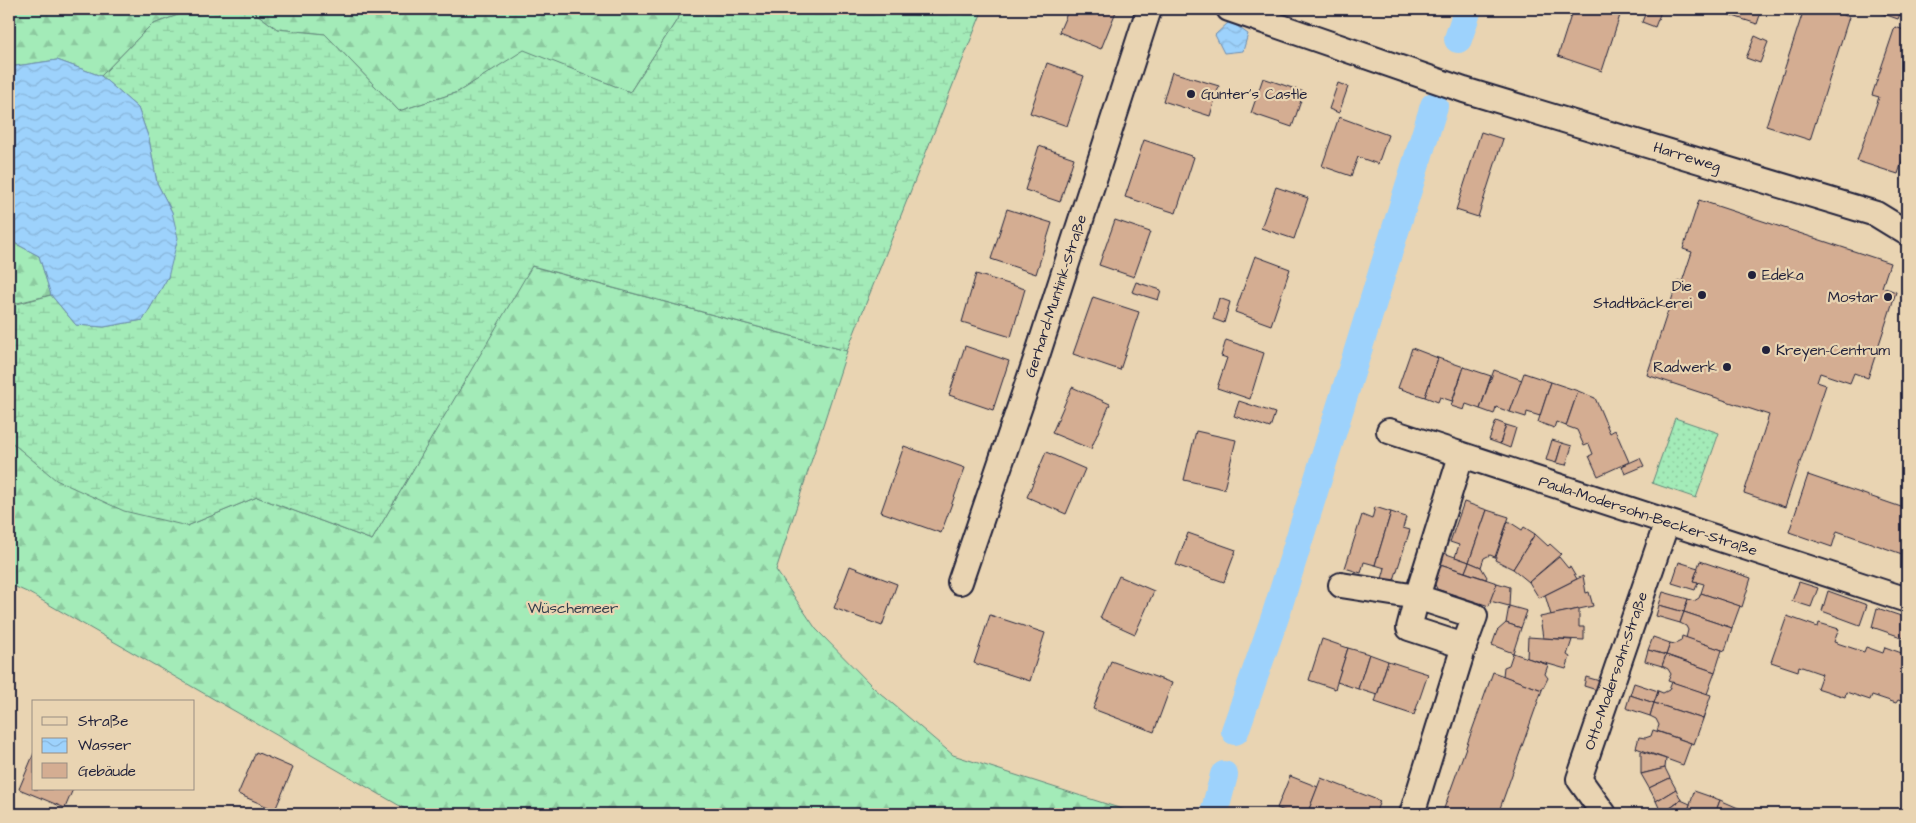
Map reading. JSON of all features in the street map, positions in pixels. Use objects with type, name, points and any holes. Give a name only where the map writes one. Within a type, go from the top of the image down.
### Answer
[{"type":"street","name":"Gerhard-Muntink-Straße","points":[[960,582],[1036,359],[1149,9]]},
{"type":"street","name":"Harreweg","points":[[1229,9],[1464,90],[1876,214],[1907,232]]},
{"type":"street","name":"Paula-Modersohn-Becker-Straße","points":[[1389,431],[1907,600]]},
{"type":"street","points":[[1462,456],[1409,628],[1464,646]]},
{"type":"street","name":"Otto-Modersohn-Straße","points":[[1604,814],[1580,779],[1666,522]]},
{"type":"street","points":[[1341,585],[1417,597],[1475,616],[1412,814]]},
{"type":"green space","points":[[9,9],[194,9],[151,25],[101,76],[57,60],[9,67]]},
{"type":"green space","points":[[194,9],[250,9],[277,29],[325,34],[399,111],[458,92],[524,50],[630,92],[684,9],[983,9],[847,351],[532,266],[372,540],[257,497],[187,526],[124,511],[56,480],[9,440],[9,310],[13,305],[51,295],[76,325],[104,327],[143,320],[168,277],[172,212],[157,183],[149,139],[138,108],[101,76],[151,25]]},
{"type":"green space","points":[[250,9],[684,9],[630,92],[524,51],[458,92],[399,111],[325,34],[277,29]]},
{"type":"green space","points":[[9,240],[39,256],[51,295],[13,304],[9,310]]},
{"type":"green space","name":"Wüschemeer","points":[[531,266],[847,351],[776,570],[816,629],[874,688],[953,755],[1122,809],[1132,814],[414,814],[29,593],[9,584],[9,440],[57,480],[187,526],[257,497],[372,540]]},
{"type":"green space","points":[[1675,418],[1719,433],[1696,498],[1652,483]]},
{"type":"water","points":[[1230,21],[1248,34],[1243,51],[1224,53],[1215,35]]},
{"type":"water","points":[[57,60],[101,76],[138,108],[149,139],[157,183],[172,212],[178,238],[168,277],[143,320],[104,327],[76,325],[51,295],[39,256],[9,240],[9,67]]},
{"type":"building","points":[[1069,9],[1117,9],[1101,49],[1059,32]]},
{"type":"building","points":[[1573,9],[1622,9],[1602,71],[1558,56]]},
{"type":"building","points":[[1647,9],[1662,9],[1655,27],[1642,22]]},
{"type":"building","points":[[1712,9],[1762,9],[1757,24]]},
{"type":"building","points":[[1804,9],[1825,9],[1849,17],[1810,140],[1766,126]]},
{"type":"building","points":[[1879,9],[1902,9],[1898,19],[1878,12]]},
{"type":"building","points":[[1895,27],[1907,31],[1907,146],[1898,174],[1857,161],[1879,97],[1872,95]]},
{"type":"building","points":[[1755,36],[1768,42],[1760,63],[1746,58]]},
{"type":"building","points":[[1047,63],[1084,76],[1067,126],[1030,113]]},
{"type":"building","name":"Gunter's Castle","points":[[1172,72],[1219,86],[1210,116],[1163,101]]},
{"type":"building","points":[[1263,78],[1304,92],[1292,127],[1251,113]]},
{"type":"building","points":[[1338,83],[1348,87],[1339,113],[1329,109]]},
{"type":"building","points":[[1339,117],[1388,135],[1378,164],[1358,157],[1351,176],[1322,166]]},
{"type":"building","points":[[1481,132],[1503,139],[1478,217],[1456,210]]},
{"type":"building","points":[[1144,140],[1194,157],[1176,213],[1125,197]]},
{"type":"building","points":[[1039,146],[1074,158],[1060,202],[1025,190]]},
{"type":"building","points":[[1276,187],[1308,198],[1294,239],[1261,228]]},
{"type":"building","name":"Kreyen-Centrum","points":[[1699,200],[1890,263],[1882,287],[1896,292],[1868,378],[1854,373],[1850,383],[1820,373],[1817,382],[1826,385],[1785,507],[1744,493],[1769,415],[1647,375],[1678,280],[1682,282],[1692,252],[1683,249]]},
{"type":"building","points":[[1007,209],[1052,223],[1036,274],[991,259]]},
{"type":"building","points":[[1115,220],[1150,232],[1134,277],[1099,265]]},
{"type":"building","points":[[1255,256],[1290,269],[1271,325],[1235,312]]},
{"type":"building","points":[[976,274],[1025,289],[1011,337],[962,322]]},
{"type":"building","points":[[1136,282],[1161,290],[1158,300],[1132,292]]},
{"type":"building","points":[[1093,297],[1139,312],[1120,370],[1073,354]]},
{"type":"building","points":[[1219,298],[1230,302],[1224,323],[1213,319]]},
{"type":"building","points":[[1226,340],[1264,353],[1250,399],[1217,388],[1227,358],[1221,356]]},
{"type":"building","points":[[965,346],[1009,361],[993,410],[949,395]]},
{"type":"building","points":[[1412,348],[1438,358],[1425,397],[1398,388]]},
{"type":"building","points":[[1438,358],[1464,367],[1452,401],[1440,397],[1438,402],[1425,397]]},
{"type":"building","points":[[1464,367],[1491,376],[1480,409],[1466,404],[1464,410],[1451,406]]},
{"type":"building","points":[[1494,370],[1522,380],[1510,412],[1496,407],[1494,414],[1480,409]]},
{"type":"building","points":[[1524,373],[1551,382],[1540,416],[1527,412],[1526,417],[1510,412]]},
{"type":"building","points":[[1551,382],[1578,391],[1566,426],[1556,422],[1554,428],[1538,422]]},
{"type":"building","points":[[1072,387],[1110,404],[1091,449],[1052,433]]},
{"type":"building","points":[[1578,391],[1595,398],[1610,433],[1615,430],[1629,462],[1598,476],[1589,456],[1593,454],[1589,444],[1584,446],[1577,430],[1566,426]]},
{"type":"building","points":[[1239,401],[1275,413],[1270,428],[1234,416]]},
{"type":"building","points":[[1496,421],[1506,425],[1500,444],[1489,440]]},
{"type":"building","points":[[1506,425],[1516,428],[1510,448],[1500,444]]},
{"type":"building","points":[[1196,431],[1236,440],[1224,489],[1184,480]]},
{"type":"building","points":[[1552,440],[1562,443],[1556,463],[1546,460]]},
{"type":"building","points":[[1562,443],[1572,446],[1566,465],[1556,463]]},
{"type":"building","points":[[904,446],[965,468],[941,533],[881,512]]},
{"type":"building","points":[[1046,452],[1085,469],[1066,514],[1027,497]]},
{"type":"building","points":[[1640,458],[1644,466],[1625,474],[1622,466]]},
{"type":"building","points":[[1808,475],[1907,509],[1907,538],[1902,554],[1837,531],[1832,547],[1789,532]]},
{"type":"building","points":[[1464,502],[1487,510],[1469,562],[1455,557],[1459,545],[1450,542]]},
{"type":"building","points":[[1375,507],[1391,512],[1375,565],[1364,562],[1361,573],[1345,568],[1362,515],[1372,519]]},
{"type":"building","points":[[1487,510],[1509,517],[1495,557],[1490,555],[1484,558],[1481,567],[1469,562]]},
{"type":"building","points":[[1391,512],[1406,517],[1403,528],[1410,530],[1393,583],[1382,579],[1385,568],[1375,565]]},
{"type":"building","points":[[1508,521],[1522,530],[1524,527],[1535,534],[1513,569],[1495,560]]},
{"type":"building","points":[[1188,533],[1236,550],[1224,582],[1176,565]]},
{"type":"building","points":[[1535,534],[1548,546],[1550,544],[1561,554],[1529,582],[1513,569]]},
{"type":"building","points":[[1441,552],[1469,562],[1465,572],[1437,563]]},
{"type":"building","points":[[1559,557],[1568,568],[1570,567],[1577,579],[1539,598],[1529,582]]},
{"type":"building","points":[[1700,561],[1751,578],[1742,607],[1701,593],[1704,584],[1693,581]]},
{"type":"building","points":[[1469,562],[1481,567],[1487,577],[1486,579],[1465,572]]},
{"type":"building","points":[[1679,562],[1698,568],[1693,581],[1698,582],[1695,590],[1672,583]]},
{"type":"building","points":[[1437,563],[1497,583],[1489,606],[1437,589],[1432,578]]},
{"type":"building","points":[[850,566],[897,584],[882,626],[834,608]]},
{"type":"building","points":[[1119,576],[1154,591],[1135,634],[1100,618]]},
{"type":"building","points":[[1583,576],[1586,593],[1589,592],[1593,606],[1551,615],[1545,595]]},
{"type":"building","points":[[1799,582],[1818,588],[1811,607],[1792,601]]},
{"type":"building","points":[[1497,583],[1510,587],[1509,606],[1490,601]]},
{"type":"building","points":[[1828,591],[1867,605],[1860,625],[1822,611]]},
{"type":"building","points":[[1663,592],[1688,599],[1684,612],[1659,605]]},
{"type":"building","points":[[1701,593],[1740,606],[1732,628],[1684,612],[1688,599],[1694,601],[1699,598]]},
{"type":"building","points":[[1659,605],[1684,612],[1680,623],[1656,616]]},
{"type":"building","points":[[1509,606],[1527,611],[1521,628],[1506,623]]},
{"type":"building","points":[[1877,608],[1907,618],[1907,639],[1872,627]]},
{"type":"building","points":[[1579,609],[1579,627],[1584,627],[1584,640],[1543,638],[1540,617]]},
{"type":"building","points":[[1684,612],[1732,628],[1725,651],[1686,638],[1688,630],[1686,626],[1680,623]]},
{"type":"building","points":[[990,615],[1045,633],[1030,681],[974,663]]},
{"type":"building","points":[[1787,616],[1818,627],[1819,623],[1839,629],[1834,642],[1864,652],[1866,647],[1883,653],[1885,647],[1907,655],[1907,703],[1898,700],[1896,703],[1872,695],[1870,700],[1846,692],[1845,697],[1817,688],[1822,674],[1799,666],[1798,671],[1771,662]]},
{"type":"building","points":[[1506,623],[1521,628],[1513,653],[1492,645],[1497,631]]},
{"type":"building","points":[[1682,636],[1722,650],[1715,672],[1666,655],[1670,643],[1675,644],[1681,641]]},
{"type":"building","points":[[1528,637],[1572,640],[1567,655],[1570,657],[1566,669],[1527,658]]},
{"type":"building","points":[[1653,637],[1670,643],[1666,655],[1648,650]]},
{"type":"building","points":[[1322,639],[1348,648],[1335,689],[1309,680]]},
{"type":"building","points":[[1348,648],[1369,654],[1358,689],[1337,682]]},
{"type":"building","points":[[1648,650],[1666,655],[1662,666],[1645,661]]},
{"type":"building","points":[[1513,653],[1548,665],[1545,674],[1548,678],[1542,690],[1503,676],[1504,667],[1509,665]]},
{"type":"building","points":[[1369,654],[1388,661],[1377,695],[1358,689]]},
{"type":"building","points":[[1666,655],[1715,672],[1707,694],[1668,681],[1671,674],[1668,669],[1662,666]]},
{"type":"building","points":[[1111,661],[1172,683],[1154,732],[1093,709]]},
{"type":"building","points":[[1388,661],[1428,674],[1414,715],[1375,702]]},
{"type":"building","points":[[1493,672],[1542,690],[1498,814],[1442,814]]},
{"type":"building","points":[[1586,677],[1603,682],[1600,691],[1584,686]]},
{"type":"building","points":[[1672,682],[1711,695],[1703,719],[1654,703],[1658,691],[1663,693],[1669,690]]},
{"type":"building","points":[[1634,683],[1658,691],[1654,703],[1630,695]]},
{"type":"building","points":[[1630,695],[1654,703],[1650,716],[1626,708]]},
{"type":"building","points":[[1654,703],[1703,719],[1694,744],[1657,731],[1659,725],[1656,719],[1650,716]]},
{"type":"building","points":[[1653,730],[1691,743],[1683,765],[1636,748],[1639,737],[1651,736]]},
{"type":"building","points":[[1641,751],[1666,759],[1665,768],[1641,774]]},
{"type":"building","points":[[256,752],[293,768],[275,810],[238,794]]},
{"type":"building","points":[[32,758],[32,790],[73,790],[65,808],[19,789]]},
{"type":"building","points":[[1665,768],[1670,778],[1649,788],[1641,774]]},
{"type":"building","points":[[1290,776],[1318,787],[1307,814],[1292,814],[1277,808]]},
{"type":"building","points":[[1321,778],[1380,801],[1375,814],[1314,814],[1308,812]]},
{"type":"building","points":[[1670,778],[1676,789],[1656,801],[1649,788]]},
{"type":"building","points":[[1676,789],[1681,800],[1662,814],[1656,801]]},
{"type":"building","points":[[1694,791],[1720,800],[1715,814],[1687,814]]},
{"type":"building","points":[[1681,800],[1690,804],[1687,814],[1663,814]]},
{"type":"building","points":[[1720,800],[1745,811],[1744,814],[1715,814]]},
{"type":"waterway","points":[[1458,39],[1468,9]]},
{"type":"waterway","points":[[1235,731],[1275,617],[1434,106]]},
{"type":"waterway","points":[[1214,814],[1224,775]]},
{"type":"place","name":"Gunter's Castle","points":[[1191,94]]},
{"type":"place","name":"Edeka","points":[[1752,275]]},
{"type":"place","name":"Die Stadtbäckerei","points":[[1702,295]]},
{"type":"place","name":"Mostar","points":[[1888,297]]},
{"type":"place","name":"Kreyen-Centrum","points":[[1766,350]]},
{"type":"place","name":"Radwerk","points":[[1727,367]]}]
